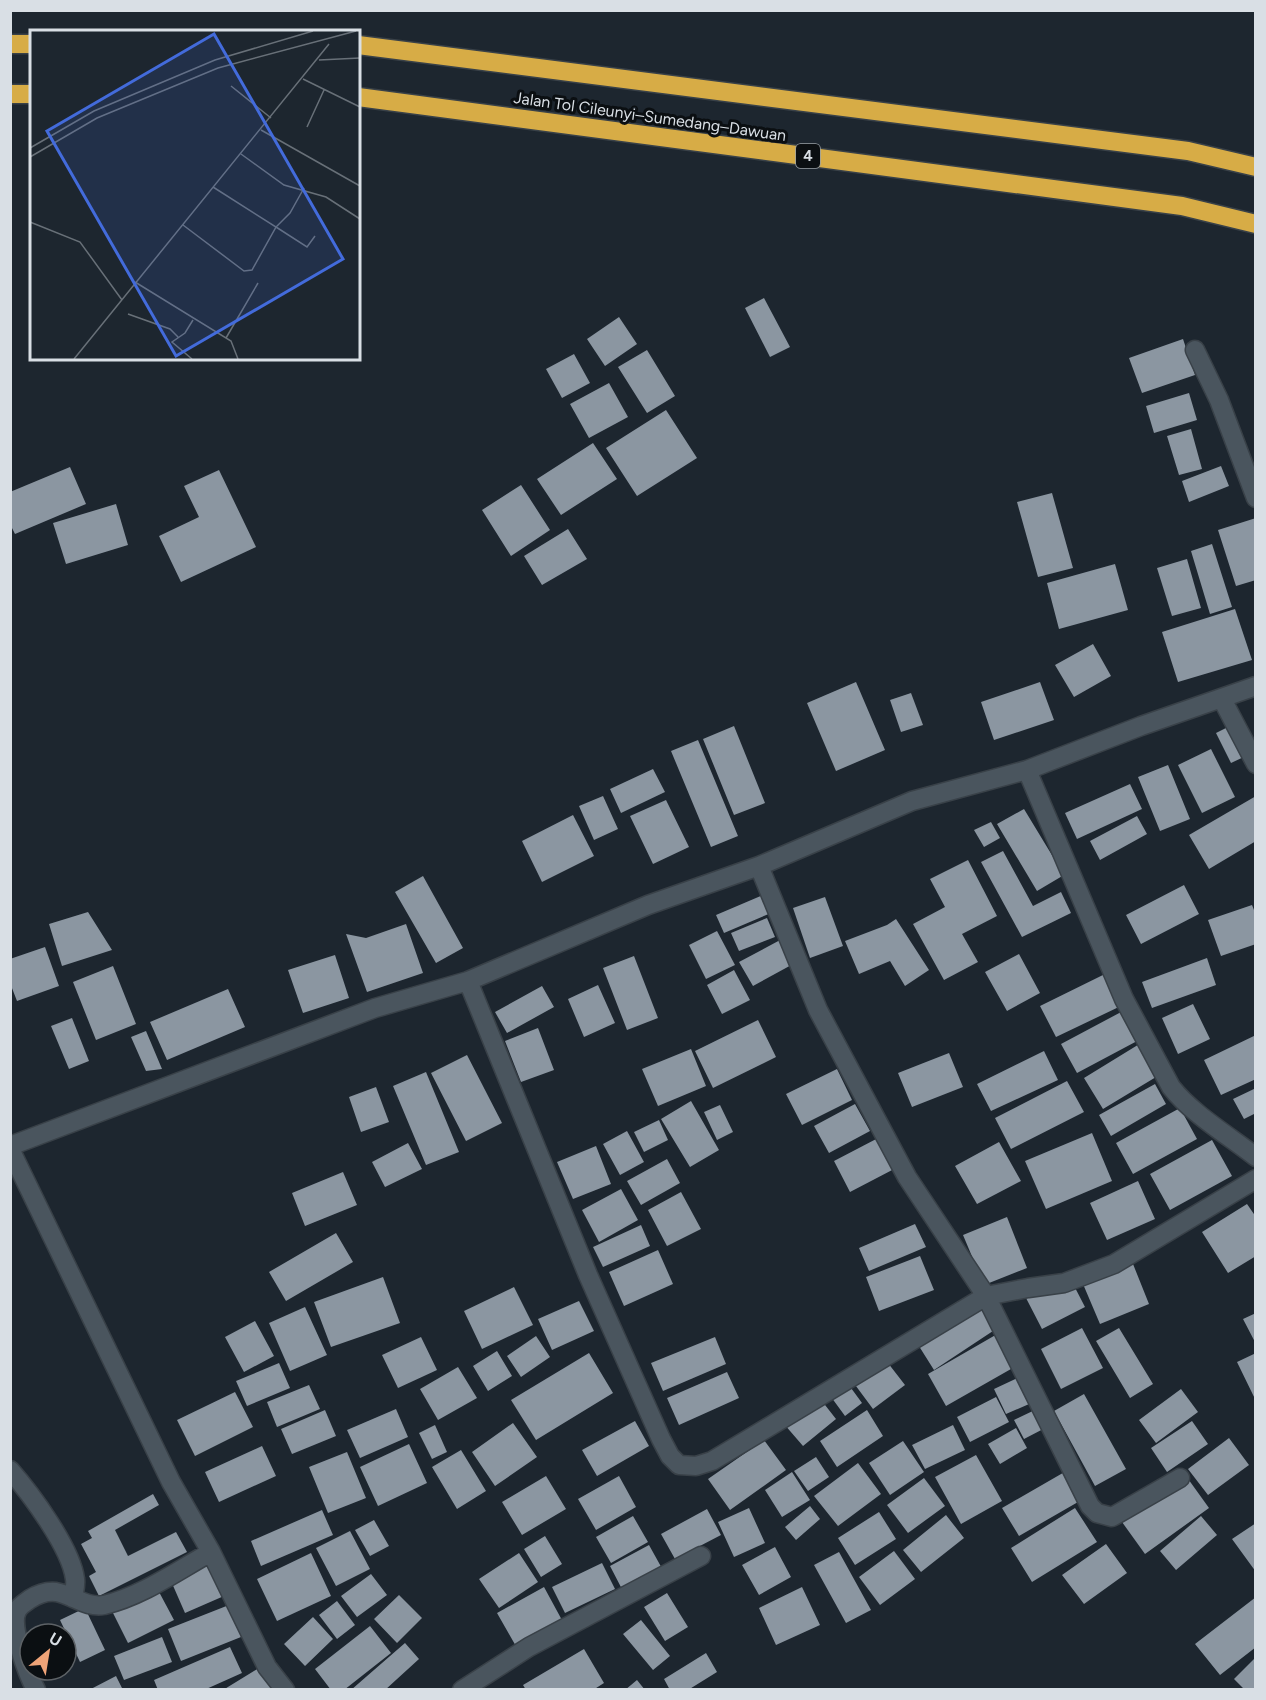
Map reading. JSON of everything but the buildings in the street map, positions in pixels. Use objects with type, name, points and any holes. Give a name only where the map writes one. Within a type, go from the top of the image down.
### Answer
[{"type":"highway","points":[[10,44],[30,44]]},
{"type":"highway","name":"Jalan Tol Cileunyi–Sumedang–Dawuan","points":[[360,45],[1188,152],[1256,167]]},
{"type":"highway","points":[[10,94],[30,94]]},
{"type":"highway","name":"Jalan Tol Cileunyi–Sumedang–Dawuan","points":[[360,97],[1182,206],[1256,224]]},
{"type":"street","points":[[1195,350],[1219,400],[1256,498]]},
{"type":"street","points":[[285,1689],[267,1667],[211,1552],[171,1482],[10,1148],[375,1008],[468,981],[648,905],[759,866],[912,801],[1027,770],[1141,726],[1256,686]]},
{"type":"street","points":[[1222,699],[1256,764]]},
{"type":"street","points":[[1027,770],[1124,999],[1170,1087],[1183,1100],[1256,1157]]},
{"type":"street","points":[[759,866],[818,1010],[907,1177],[987,1296],[1090,1506],[1097,1513],[1112,1516],[1180,1478]]},
{"type":"street","points":[[468,981],[588,1275],[661,1439],[670,1456],[679,1465],[696,1466],[712,1461],[987,1296],[1064,1284],[1114,1264],[1256,1179]]},
{"type":"street","points":[[10,1470],[54,1530],[72,1566],[76,1581],[73,1598]]},
{"type":"street","points":[[36,1689],[30,1678],[16,1630],[14,1618],[17,1609],[35,1596],[48,1592],[73,1598],[86,1605],[101,1605],[123,1600],[211,1552]]},
{"type":"street","points":[[462,1689],[529,1647],[701,1556]]}]
